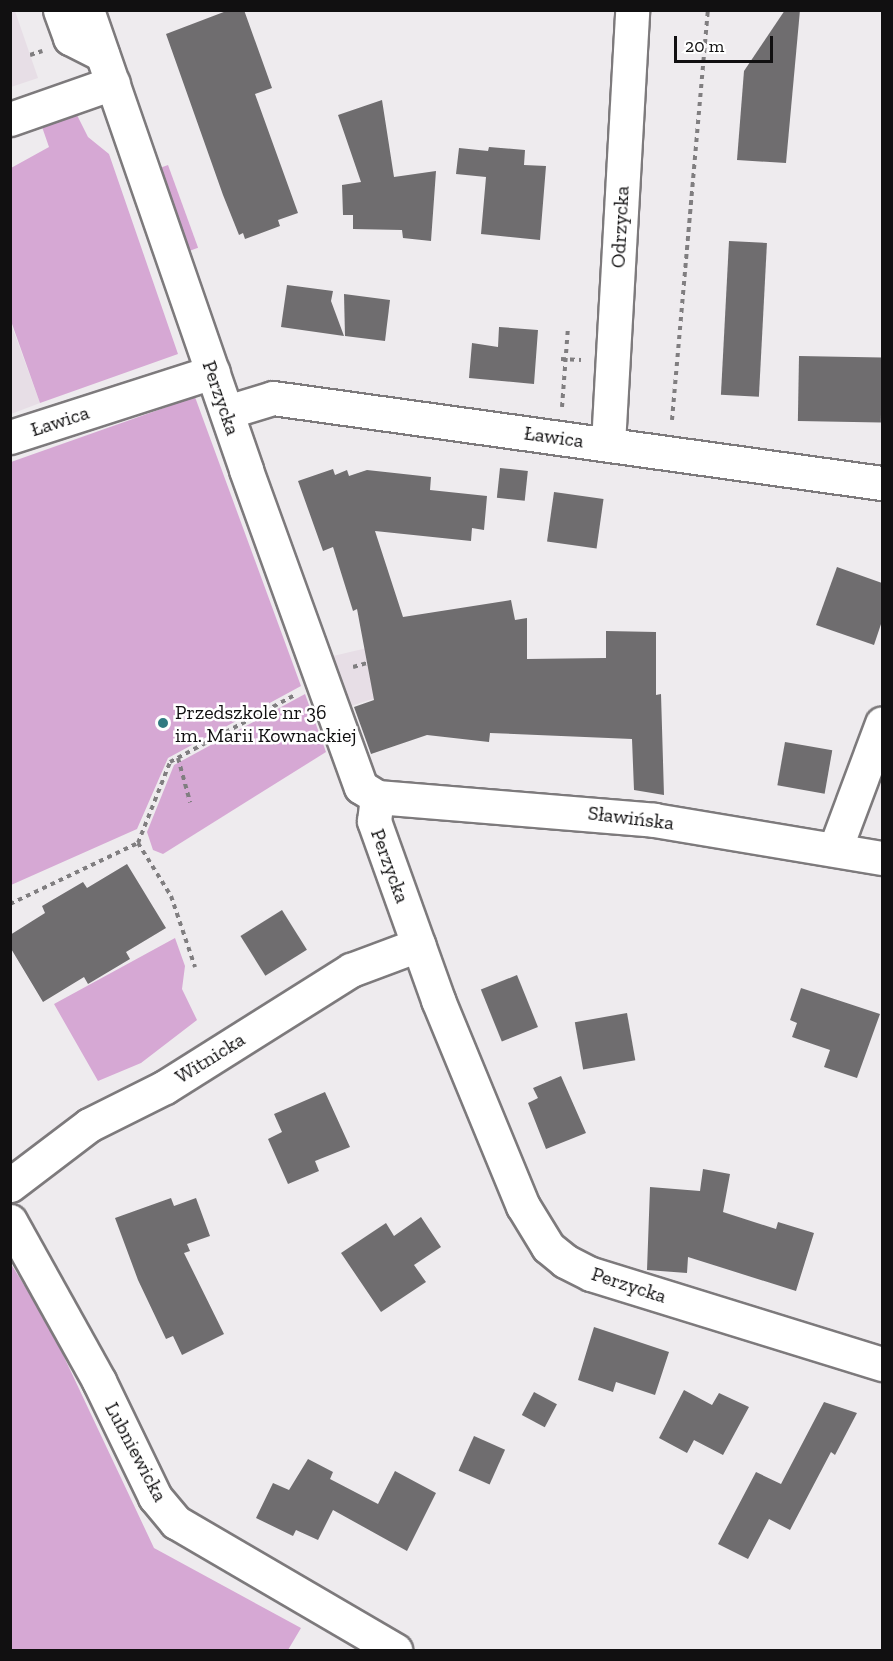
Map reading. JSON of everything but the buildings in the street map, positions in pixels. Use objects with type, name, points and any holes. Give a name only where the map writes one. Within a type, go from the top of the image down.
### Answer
[{"type":"street","points":[[10,119],[107,68],[70,38],[60,10]]},
{"type":"street","name":"Perzycka","points":[[87,10],[361,787],[377,797],[374,821],[418,945],[523,1206],[548,1247],[565,1262],[591,1274],[882,1364]]},
{"type":"street","name":"Odrzycka","points":[[608,444],[632,10]]},
{"type":"street","name":"Ławica","points":[[10,437],[213,372]]},
{"type":"street","name":"Ławica","points":[[227,412],[273,398],[882,483]]},
{"type":"street","points":[[835,849],[882,723]]},
{"type":"street","name":"Sławińska","points":[[377,797],[518,806],[654,820],[882,858]]},
{"type":"street","name":"Witnicka","points":[[12,1180],[89,1125],[165,1087],[351,970],[418,945]]},
{"type":"street","name":"Lubniewicka","points":[[10,1221],[99,1381],[155,1497],[176,1522],[395,1650]]},
{"type":"path","points":[[671,433],[708,10]]},
{"type":"path","points":[[561,419],[568,327]]},
{"type":"path","points":[[10,904],[138,843],[170,762],[303,691]]},
{"type":"path","points":[[178,758],[190,802]]},
{"type":"path","points":[[138,843],[171,896],[195,966]]},
{"type":"shaded area","points":[[10,11],[15,11],[38,78],[11,87]]},
{"type":"shaded area","points":[[76,113],[88,137],[109,154],[178,354],[40,403],[11,321],[11,168],[49,147],[41,124]]},
{"type":"shaded area","points":[[168,165],[198,248],[188,251],[158,169]]},
{"type":"shaded area","points":[[10,321],[40,403],[11,414],[10,414]]},
{"type":"shaded area","name":"Przedszkole nr 36 im. Marii Kownackiej","points":[[195,397],[301,686],[168,758],[137,829],[11,885],[11,462]]},
{"type":"shaded area","points":[[380,645],[391,693],[351,706],[333,656]]},
{"type":"shaded area","points":[[305,694],[326,752],[163,854],[153,850],[147,832],[174,765]]},
{"type":"shaded area","points":[[175,938],[185,966],[182,989],[197,1020],[141,1063],[98,1081],[54,1004]]},
{"type":"shaded area","points":[[11,1264],[49,1325],[154,1548],[301,1628],[288,1650],[11,1650]]},
{"type":"place","name":"Przedszkole nr 36 im. Marii Kownackiej","points":[[163,723]]}]
